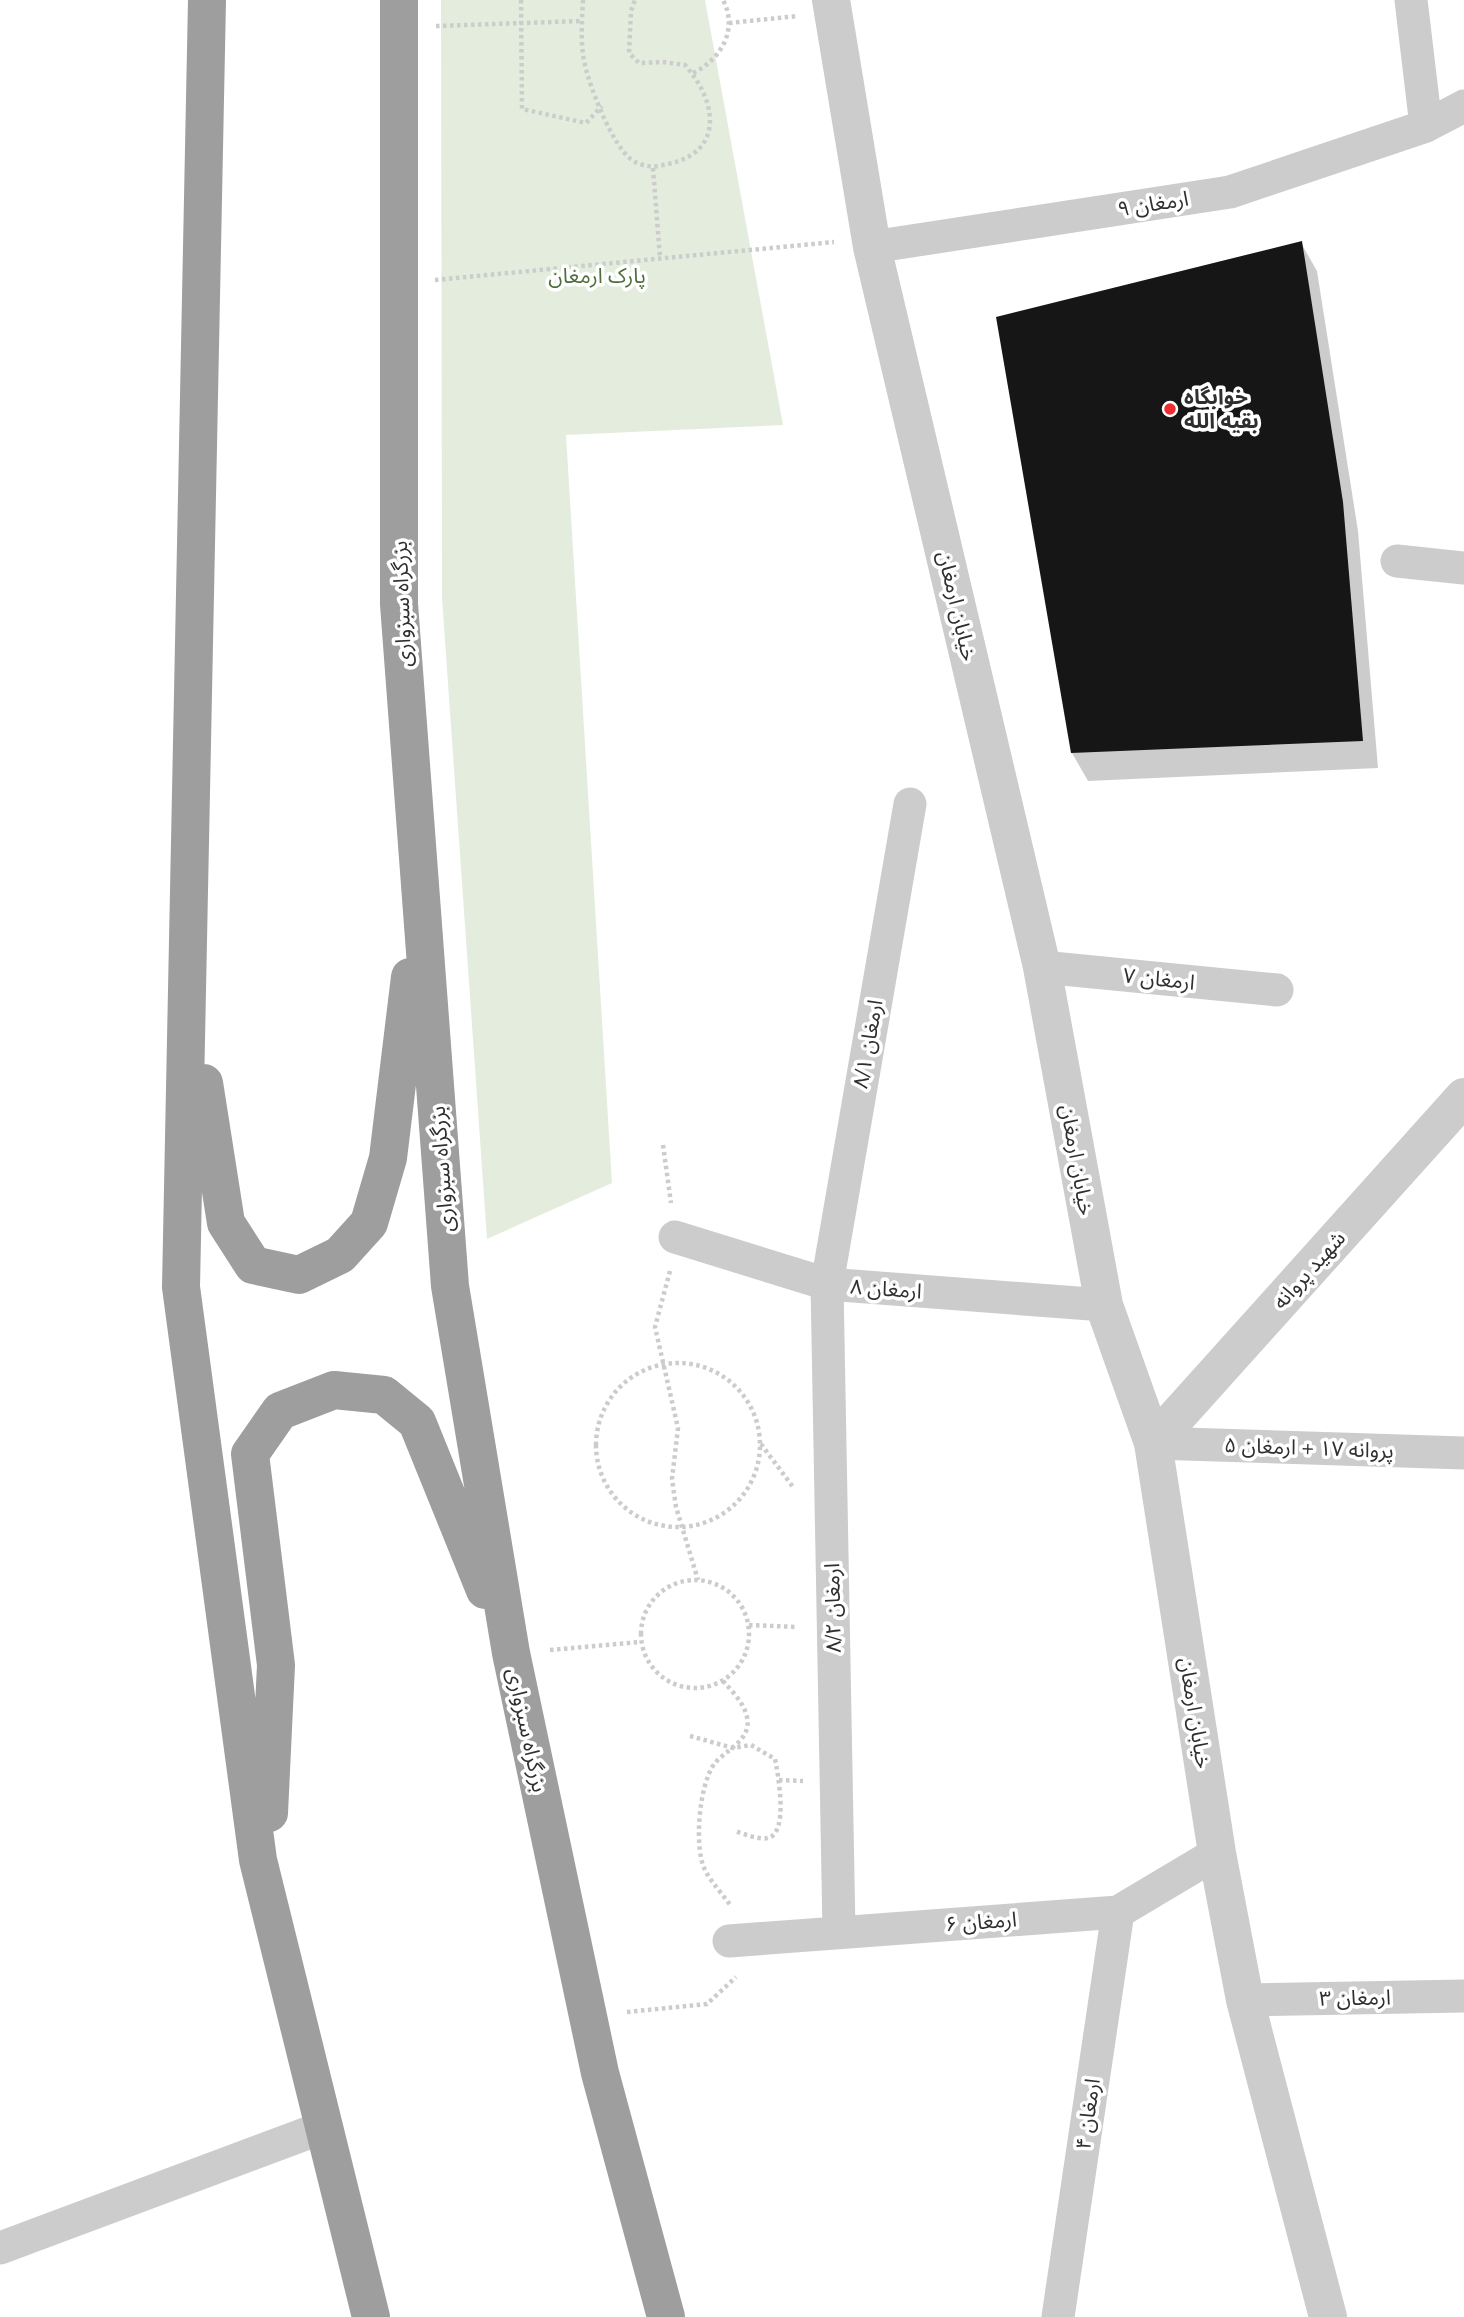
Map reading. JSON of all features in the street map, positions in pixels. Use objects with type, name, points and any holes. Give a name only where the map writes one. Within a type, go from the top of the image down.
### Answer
[{"type":"highway","points":[[206,0],[181,1287],[258,1860],[371,2317]]},
{"type":"highway","name":"بزرگراه سبزواری","points":[[399,13],[400,604],[450,1286],[510,1653],[600,2073],[666,2317]]},
{"type":"highway","points":[[188,949],[209,1125],[226,1223],[253,1265],[299,1275],[340,1255],[369,1223],[388,1158],[421,884]]},
{"type":"highway","points":[[266,1891],[276,1664],[250,1454],[280,1411],[334,1390],[384,1395],[417,1422],[510,1653]]},
{"type":"street","points":[[1411,0],[1426,126]]},
{"type":"street","name":"خیابان ارمغان","points":[[832,6],[871,243],[1042,967],[1104,1305],[1153,1443],[1217,1853],[1245,2000],[1328,2317]]},
{"type":"street","name":"ارمغان ۹","points":[[871,243],[1230,192],[1426,126],[1464,106]]},
{"type":"street","points":[[1397,561],[1464,568]]},
{"type":"street","name":"ارمغان ۸/۱","points":[[827,1284],[910,804]]},
{"type":"street","name":"ارمغان ۷","points":[[1042,967],[1277,990]]},
{"type":"street","name":"شهید پروانه","points":[[1153,1443],[1464,1097]]},
{"type":"street","name":"ارمغان ۸","points":[[676,1237],[827,1284],[1104,1305]]},
{"type":"street","name":"ارمغان ۸/۲","points":[[827,1284],[839,1932]]},
{"type":"street","name":"پروانه ۱۷ + ارمغان ۵","points":[[1153,1443],[1464,1453]]},
{"type":"street","name":"ارمغان ۶","points":[[737,1940],[1118,1912],[1217,1853]]},
{"type":"street","name":"ارمغان ۴","points":[[1058,2317],[1118,1912]]},
{"type":"street","name":"ارمغان ۳","points":[[1245,2000],[1464,1996]]},
{"type":"street","points":[[0,2248],[324,2127]]},
{"type":"path","points":[[521,0],[522,108],[586,122],[602,106]]},
{"type":"path","points":[[583,0],[585,65],[612,139],[632,160],[653,168],[680,162],[704,146],[710,128],[710,103],[685,65],[639,63],[629,53],[631,12],[635,0]]},
{"type":"path","points":[[692,73],[707,66],[719,55],[729,23],[723,0]]},
{"type":"path","points":[[729,23],[832,6]]},
{"type":"path","points":[[399,13],[521,23],[582,21]]},
{"type":"path","points":[[653,168],[660,258]]},
{"type":"path","points":[[400,284],[660,258],[871,243]]},
{"type":"path","points":[[663,1145],[676,1237],[655,1327],[678,1429],[672,1479],[680,1527],[698,1580]]},
{"type":"path","points":[[677,1362],[718,1372],[736,1385],[749,1402],[757,1422],[760,1443],[758,1464],[750,1484],[738,1501],[721,1515],[680,1527],[639,1517],[622,1504],[608,1487],[596,1446],[607,1405],[620,1387],[636,1374],[677,1362]]},
{"type":"path","points":[[686,1579],[698,1580],[708,1580],[727,1589],[741,1605],[749,1625],[748,1647],[739,1666],[723,1681],[703,1688],[682,1687],[662,1678],[648,1663],[640,1642],[641,1621],[650,1601],[666,1587],[686,1579]]},
{"type":"path","points":[[749,1625],[833,1629]]},
{"type":"path","points":[[510,1653],[640,1642]]},
{"type":"path","points":[[588,2015],[707,2004],[734,1980],[743,1961],[733,1910],[704,1870],[698,1824],[704,1786],[715,1763],[743,1738],[747,1718],[738,1699],[723,1681]]},
{"type":"path","points":[[690,1736],[733,1748],[751,1745],[775,1759],[780,1822],[773,1836],[766,1839],[735,1831]]},
{"type":"green space","name":"پارک ارمغان","points":[[441,0],[705,0],[783,425],[566,435],[612,1183],[487,1239],[442,598]]},
{"type":"building","name":"خوابگاه بقیه الله","points":[[1302,241],[1343,502],[1363,741],[1071,753],[996,317]]},
{"type":"place","name":"خوابگاه بقیه الله","points":[[1170,409]]}]
